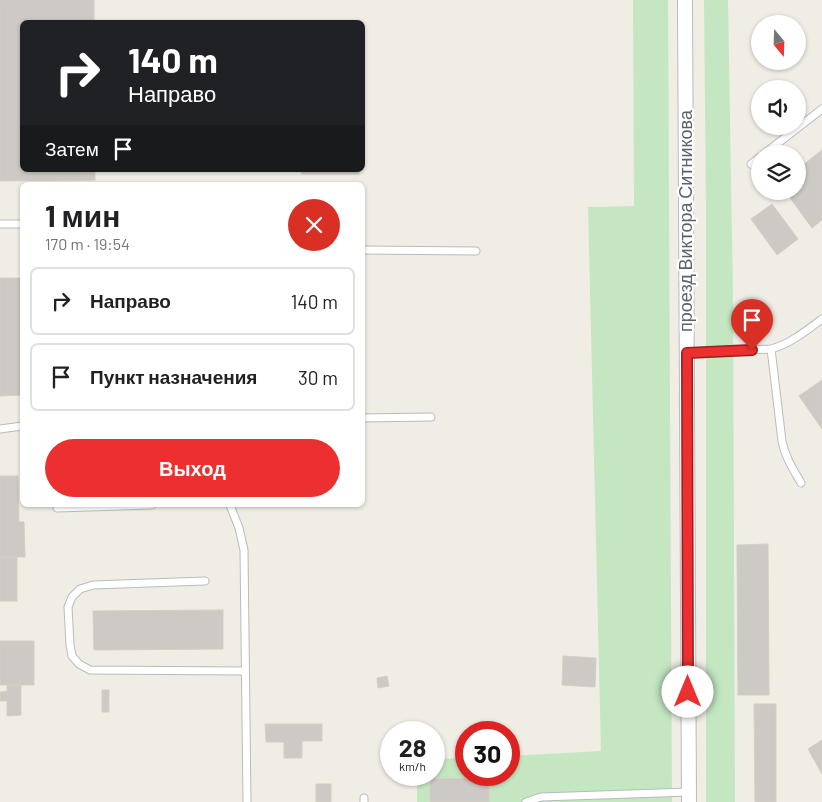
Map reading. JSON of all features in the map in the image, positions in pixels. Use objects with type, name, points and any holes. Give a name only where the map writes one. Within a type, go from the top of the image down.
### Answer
[{"type":"street","name":"проезд Виктора Ситникова","points":[[685,0],[689,797]]},
{"type":"lane","points":[[776,145],[822,109]]},
{"type":"lane","points":[[0,224],[20,224]]},
{"type":"lane","points":[[365,250],[476,251]]},
{"type":"lane","points":[[687,353],[771,349],[782,346],[822,320]]},
{"type":"lane","points":[[771,349],[784,452],[788,462],[802,482]]},
{"type":"lane","points":[[365,418],[431,416]]},
{"type":"lane","points":[[0,429],[20,426]]},
{"type":"lane","points":[[57,508],[89,507]]},
{"type":"lane","points":[[231,507],[239,528],[244,550],[247,802]]},
{"type":"lane","points":[[206,581],[93,585],[80,589],[72,597],[68,607],[72,656],[78,664],[90,670],[245,671]]},
{"type":"lane","points":[[526,802],[541,796],[689,797]]},
{"type":"green space","points":[[633,0],[668,0],[672,802],[417,802],[417,786],[445,786],[445,759],[455,758],[455,786],[520,786],[520,755],[601,751],[588,207],[634,206]]},
{"type":"green space","points":[[704,0],[728,0],[733,296],[735,802],[706,802]]},
{"type":"building","points":[[0,0],[94,0],[94,20],[20,20],[20,172],[95,172],[95,180],[0,181]]},
{"type":"building","points":[[822,150],[822,220],[812,228],[792,200],[806,200],[806,163]]},
{"type":"building","points":[[301,172],[359,172],[359,174],[301,174]]},
{"type":"building","points":[[772,204],[798,239],[777,255],[751,219]]},
{"type":"building","points":[[0,278],[20,278],[20,395],[0,396]]},
{"type":"building","points":[[822,380],[822,429],[799,396]]},
{"type":"building","points":[[0,476],[18,476],[19,522],[24,522],[25,557],[0,557]]},
{"type":"building","points":[[768,544],[769,695],[738,695],[737,545]]},
{"type":"building","points":[[0,557],[17,557],[17,601],[0,601]]},
{"type":"building","points":[[223,610],[223,649],[94,650],[93,611]]},
{"type":"building","points":[[0,641],[34,641],[34,685],[0,685]]},
{"type":"building","points":[[563,656],[596,658],[595,687],[562,685]]},
{"type":"building","points":[[387,676],[389,686],[378,688],[377,678]]},
{"type":"building","points":[[7,685],[21,685],[21,715],[7,716],[7,701],[0,701],[0,692],[7,691]]},
{"type":"building","points":[[102,690],[109,690],[109,712],[102,712]]},
{"type":"building","points":[[754,704],[776,704],[776,802],[755,802]]},
{"type":"building","points":[[265,724],[322,724],[322,741],[302,741],[302,758],[284,758],[284,742],[266,742]]},
{"type":"building","points":[[822,740],[822,774],[808,749]]},
{"type":"building","points":[[445,779],[455,779],[455,786],[488,786],[489,802],[430,802],[430,786],[445,786]]},
{"type":"building","points":[[316,784],[331,784],[331,802],[316,802]]},
{"type":"route","points":[[688,692],[687,353],[752,350]]}]
